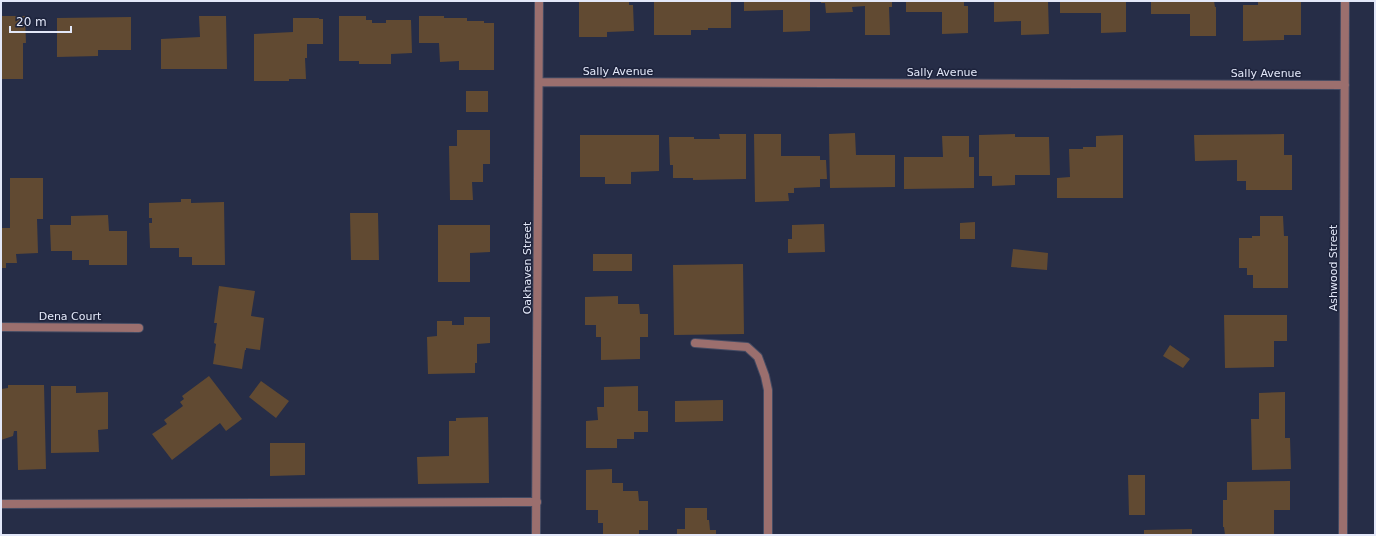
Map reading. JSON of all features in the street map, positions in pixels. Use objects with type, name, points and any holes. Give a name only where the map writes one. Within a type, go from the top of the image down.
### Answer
[{"type":"street","name":"Oakhaven Street","points":[[536,535],[539,1]]},
{"type":"street","name":"Ashwood Street","points":[[1343,535],[1345,1]]},
{"type":"street","name":"Sally Avenue","points":[[539,82],[1345,85]]},
{"type":"street","name":"Dena Court","points":[[1,327],[140,328]]},
{"type":"street","points":[[695,344],[748,347],[758,357],[768,390],[768,535]]},
{"type":"street","points":[[1,504],[537,502]]},
{"type":"building","points":[[579,1],[629,1],[629,5],[633,5],[634,31],[607,32],[607,37],[579,37]]},
{"type":"building","points":[[654,1],[731,1],[731,28],[691,30],[691,35],[654,35]]},
{"type":"building","points":[[744,1],[810,1],[810,31],[783,32],[783,10],[744,11]]},
{"type":"building","points":[[821,1],[892,1],[892,7],[889,7],[890,35],[865,35],[865,6],[852,7],[853,12],[826,13],[825,3],[821,3]]},
{"type":"building","points":[[906,1],[964,1],[964,6],[968,6],[968,33],[942,34],[942,12],[906,12]]},
{"type":"building","points":[[994,1],[1048,1],[1049,34],[1021,35],[1021,21],[994,22]]},
{"type":"building","points":[[1060,1],[1126,1],[1126,32],[1101,33],[1101,13],[1060,13]]},
{"type":"building","points":[[1151,1],[1214,1],[1216,7],[1216,36],[1190,36],[1190,14],[1151,14]]},
{"type":"building","points":[[1258,1],[1301,1],[1301,35],[1284,35],[1284,40],[1243,41],[1243,5],[1258,5]]},
{"type":"building","points":[[1,16],[25,16],[26,43],[23,43],[23,79],[1,79]]},
{"type":"building","points":[[199,16],[226,16],[227,69],[161,69],[161,39],[200,37]]},
{"type":"building","points":[[339,16],[366,16],[366,20],[372,20],[372,23],[386,23],[386,20],[411,20],[412,53],[391,54],[391,64],[359,64],[359,61],[339,61]]},
{"type":"building","points":[[419,16],[467,18],[467,21],[484,21],[484,23],[494,23],[494,70],[459,70],[459,61],[440,62],[439,43],[419,43]]},
{"type":"building","points":[[131,17],[131,50],[98,50],[98,56],[57,57],[57,18]]},
{"type":"building","points":[[293,18],[323,19],[323,44],[307,44],[307,58],[305,58],[306,79],[289,79],[289,81],[254,81],[254,34],[293,32]]},
{"type":"building","points":[[466,91],[488,91],[488,112],[466,112]]},
{"type":"building","points":[[457,130],[490,130],[490,164],[483,164],[483,182],[472,182],[473,200],[450,200],[449,146],[457,146]]},
{"type":"building","points":[[855,133],[856,155],[895,155],[895,187],[830,188],[829,134]]},
{"type":"building","points":[[719,134],[746,134],[746,179],[693,180],[693,178],[673,178],[673,165],[670,165],[669,137],[720,139]]},
{"type":"building","points":[[754,134],[781,134],[781,156],[820,156],[820,160],[826,160],[827,179],[820,179],[820,187],[794,188],[794,193],[788,193],[789,201],[755,202]]},
{"type":"building","points":[[1015,134],[1015,137],[1049,137],[1050,175],[1015,175],[1015,185],[992,186],[992,176],[979,176],[979,135]]},
{"type":"building","points":[[1284,134],[1284,155],[1292,155],[1292,190],[1246,190],[1246,181],[1237,181],[1237,160],[1195,161],[1194,135]]},
{"type":"building","points":[[580,135],[659,135],[659,171],[631,172],[631,184],[605,184],[605,177],[580,177]]},
{"type":"building","points":[[1123,135],[1123,198],[1057,198],[1057,178],[1070,177],[1069,149],[1096,147],[1096,136]]},
{"type":"building","points":[[942,136],[969,136],[969,157],[974,157],[974,188],[904,189],[904,157],[943,157]]},
{"type":"building","points":[[10,178],[43,178],[43,219],[37,219],[38,253],[16,254],[17,263],[6,263],[6,268],[1,268],[1,228],[10,228]]},
{"type":"building","points":[[181,199],[191,199],[191,203],[224,202],[225,265],[192,265],[192,257],[179,257],[179,248],[150,248],[149,223],[152,223],[152,218],[149,218],[149,203],[181,202]]},
{"type":"building","points":[[350,213],[378,213],[379,260],[351,260]]},
{"type":"building","points":[[108,215],[109,231],[127,231],[127,265],[89,265],[89,260],[72,260],[72,251],[51,251],[50,225],[71,225],[71,216]]},
{"type":"building","points":[[1260,216],[1283,216],[1284,236],[1288,236],[1288,288],[1253,288],[1253,275],[1247,275],[1247,268],[1239,268],[1239,238],[1252,238],[1252,236],[1260,236]]},
{"type":"building","points":[[975,222],[975,239],[960,239],[960,223]]},
{"type":"building","points":[[824,224],[825,252],[788,253],[788,239],[792,239],[792,225]]},
{"type":"building","points":[[438,225],[490,225],[490,252],[470,253],[470,282],[438,282]]},
{"type":"building","points":[[1013,249],[1048,253],[1047,270],[1011,267]]},
{"type":"building","points":[[593,254],[632,254],[632,271],[593,271]]},
{"type":"building","points":[[743,264],[744,334],[674,335],[673,265]]},
{"type":"building","points":[[219,286],[255,291],[251,316],[264,318],[260,350],[246,348],[242,369],[213,364],[217,323],[214,323]]},
{"type":"building","points":[[618,296],[618,304],[639,304],[640,314],[648,314],[648,337],[640,337],[640,359],[601,360],[601,337],[596,337],[596,325],[585,325],[585,297]]},
{"type":"building","points":[[1224,315],[1287,315],[1287,341],[1274,341],[1274,367],[1225,368]]},
{"type":"building","points":[[464,317],[490,317],[490,343],[477,344],[477,363],[475,363],[475,373],[428,374],[427,337],[437,336],[437,321],[452,321],[452,325],[464,325]]},
{"type":"building","points":[[1170,345],[1190,359],[1183,368],[1163,356]]},
{"type":"building","points":[[209,376],[242,419],[226,431],[220,423],[172,460],[152,434],[167,424],[164,420],[183,406],[180,402],[184,399],[182,396]]},
{"type":"building","points":[[261,381],[289,401],[276,418],[249,397]]},
{"type":"building","points":[[8,385],[44,385],[46,469],[18,470],[17,431],[14,431],[13,436],[1,440],[1,389],[8,388]]},
{"type":"building","points":[[51,386],[76,386],[76,393],[108,392],[108,429],[98,430],[99,452],[51,453]]},
{"type":"building","points":[[638,386],[638,411],[648,411],[648,432],[634,432],[634,439],[617,439],[617,448],[586,448],[586,421],[598,420],[597,407],[604,407],[604,387]]},
{"type":"building","points":[[1285,392],[1285,438],[1290,438],[1291,469],[1252,470],[1251,419],[1259,419],[1259,393]]},
{"type":"building","points":[[723,400],[723,421],[675,422],[675,401]]},
{"type":"building","points":[[488,417],[489,483],[418,484],[417,457],[449,456],[449,421],[456,421],[456,418]]},
{"type":"building","points":[[270,443],[305,443],[305,475],[270,476]]},
{"type":"building","points":[[612,469],[612,483],[623,483],[623,491],[638,491],[639,501],[648,501],[648,530],[639,530],[639,535],[603,535],[603,523],[598,523],[598,510],[586,510],[586,470]]},
{"type":"building","points":[[1128,475],[1145,475],[1145,515],[1129,515]]},
{"type":"building","points":[[1290,481],[1290,510],[1274,510],[1274,535],[1225,535],[1223,527],[1223,500],[1227,500],[1227,482]]},
{"type":"building","points":[[685,508],[707,508],[707,520],[709,520],[710,530],[716,530],[716,535],[677,535],[677,529],[685,529]]},
{"type":"building","points":[[1192,529],[1192,535],[1144,535],[1144,530]]}]
